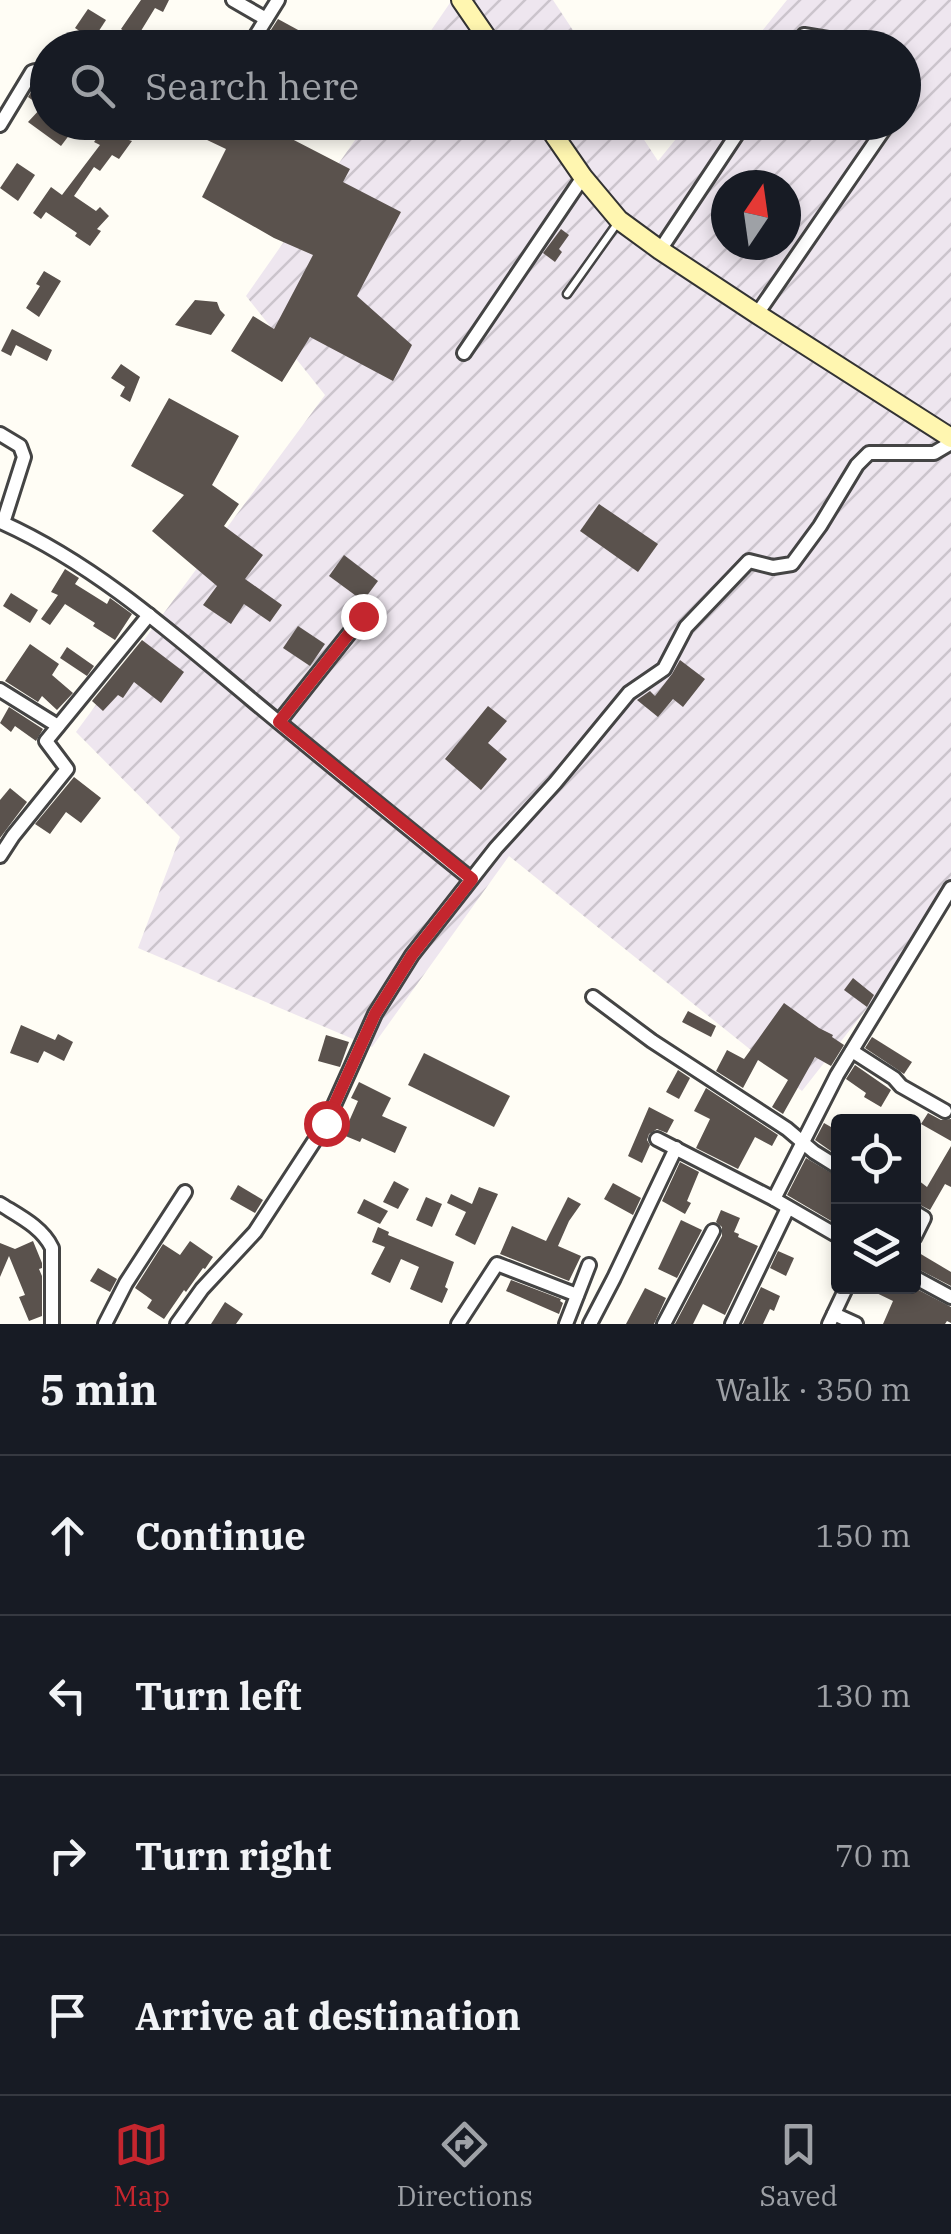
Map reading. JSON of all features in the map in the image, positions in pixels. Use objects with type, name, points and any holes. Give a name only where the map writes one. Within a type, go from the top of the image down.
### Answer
[{"type":"street","points":[[233,0],[266,19]]},
{"type":"street","points":[[259,30],[278,0]]},
{"type":"street","points":[[461,0],[482,30]]},
{"type":"street","points":[[0,125],[30,75]]},
{"type":"street","points":[[177,1324],[202,1289],[255,1232],[326,1123],[375,1014],[412,955],[629,693],[664,669],[686,627],[749,562],[792,564],[857,465],[869,453],[934,452],[951,440],[619,220],[558,140]]},
{"type":"street","points":[[660,250],[733,140]]},
{"type":"street","points":[[758,314],[877,140]]},
{"type":"street","points":[[464,353],[583,176]]},
{"type":"street","points":[[0,434],[20,446],[24,458],[2,526],[23,532],[84,568],[149,615],[472,879]]},
{"type":"street","points":[[0,856],[67,768],[46,742],[149,615]]},
{"type":"street","points":[[279,722],[363,616]]},
{"type":"street","points":[[0,690],[58,726]]},
{"type":"street","points":[[774,1199],[837,1074],[951,888]]},
{"type":"street","points":[[594,997],[831,1162]]},
{"type":"street","points":[[852,1051],[901,1086],[944,1110]]},
{"type":"street","points":[[657,1140],[831,1232]]},
{"type":"street","points":[[590,1324],[676,1148]]},
{"type":"street","points":[[105,1324],[185,1192]]},
{"type":"street","points":[[0,1204],[48,1238],[52,1248],[52,1324]]},
{"type":"street","points":[[732,1324],[788,1208]]},
{"type":"street","points":[[664,1324],[713,1231]]},
{"type":"street","points":[[458,1324],[497,1264],[577,1296]]},
{"type":"street","points":[[566,1324],[589,1265]]},
{"type":"street","points":[[921,1281],[951,1297]]},
{"type":"street","points":[[842,1294],[831,1319],[856,1324]]},
{"type":"lane","points":[[567,294],[619,220]]},
{"type":"shaded area","points":[[452,0],[553,0],[573,30],[431,30]]},
{"type":"shaded area","points":[[787,0],[951,0],[951,901],[802,1091],[509,856],[372,1047],[138,948],[180,837],[76,732],[325,395],[246,296],[355,140],[644,140],[658,161],[675,140],[921,140],[921,30],[763,30]]},
{"type":"building","points":[[141,0],[169,0],[163,12],[155,8],[142,30],[121,29]]},
{"type":"building","points":[[88,9],[106,20],[100,30],[75,28]]},
{"type":"building","points":[[278,19],[298,30],[271,30]]},
{"type":"building","points":[[207,140],[294,140],[350,169],[343,182],[401,212],[357,296],[412,345],[393,381],[310,337],[282,382],[231,351],[253,316],[274,329],[313,255],[202,197],[226,149]]},
{"type":"building","points":[[132,141],[119,159],[112,155],[100,171],[94,167],[74,196],[96,211],[100,207],[109,216],[97,229],[101,231],[90,246],[46,212],[41,219],[33,213],[51,187],[62,195],[100,145],[94,142]]},
{"type":"building","points":[[17,163],[35,175],[18,201],[0,188]]},
{"type":"building","points":[[561,229],[569,235],[555,262],[543,253]]},
{"type":"building","points":[[44,271],[61,281],[39,317],[26,308]]},
{"type":"building","points":[[195,300],[217,302],[225,315],[211,335],[175,325]]},
{"type":"building","points":[[12,329],[52,350],[47,361],[16,345],[11,356],[1,351]]},
{"type":"building","points":[[121,364],[140,377],[130,402],[120,396],[125,387],[111,378]]},
{"type":"building","points":[[169,398],[239,436],[212,485],[239,504],[224,526],[263,555],[245,579],[282,605],[270,622],[244,604],[231,624],[203,605],[217,586],[152,531],[184,495],[131,466]]},
{"type":"building","points":[[599,504],[658,544],[638,572],[580,531]]},
{"type":"building","points":[[344,555],[378,581],[363,601],[329,576]]},
{"type":"building","points":[[65,569],[79,578],[75,584],[107,604],[110,598],[132,614],[115,640],[65,604],[50,625],[41,619],[58,595],[51,592]]},
{"type":"building","points":[[11,593],[38,610],[30,623],[3,606]]},
{"type":"building","points":[[298,626],[325,644],[310,666],[283,648]]},
{"type":"building","points":[[142,640],[184,672],[161,703],[134,682],[123,698],[118,695],[103,711],[92,701]]},
{"type":"building","points":[[30,644],[59,664],[52,675],[73,693],[57,710],[42,696],[38,702],[5,681]]},
{"type":"building","points":[[67,647],[94,666],[87,676],[60,658]]},
{"type":"building","points":[[680,660],[705,679],[683,707],[673,699],[658,717],[637,700],[650,691],[655,696]]},
{"type":"building","points":[[488,706],[507,721],[488,743],[507,759],[481,790],[445,759]]},
{"type":"building","points":[[9,707],[43,729],[36,741],[15,726],[11,732],[0,723]]},
{"type":"building","points":[[74,777],[101,798],[81,823],[66,812],[50,834],[35,824]]},
{"type":"building","points":[[10,788],[27,802],[0,838],[0,800]]},
{"type":"building","points":[[853,978],[874,995],[867,1007],[844,990]]},
{"type":"building","points":[[784,1003],[844,1045],[831,1066],[815,1057],[783,1114],[772,1107],[788,1080],[758,1060],[743,1088],[716,1071],[727,1050],[744,1059]]},
{"type":"building","points":[[688,1011],[716,1026],[711,1037],[682,1022]]},
{"type":"building","points":[[21,1025],[55,1040],[58,1034],[73,1042],[64,1061],[44,1051],[38,1063],[10,1053]]},
{"type":"building","points":[[326,1035],[349,1042],[340,1067],[318,1061]]},
{"type":"building","points":[[872,1037],[912,1062],[904,1074],[865,1048]]},
{"type":"building","points":[[424,1053],[510,1096],[494,1127],[408,1085]]},
{"type":"building","points":[[855,1065],[891,1090],[881,1107],[846,1079]]},
{"type":"building","points":[[678,1070],[690,1078],[679,1099],[666,1092]]},
{"type":"building","points":[[359,1082],[391,1098],[382,1116],[407,1127],[395,1153],[362,1138],[360,1142],[343,1135],[358,1101],[351,1098]]},
{"type":"building","points":[[706,1088],[778,1135],[772,1146],[755,1137],[738,1169],[696,1148],[710,1119],[694,1111]]},
{"type":"building","points":[[649,1107],[674,1120],[667,1133],[657,1129],[649,1134],[650,1145],[642,1163],[628,1156]]},
{"type":"building","points":[[928,1113],[941,1120],[951,1119],[951,1141],[921,1124]]},
{"type":"building","points":[[824,1123],[831,1127],[831,1151],[815,1140]]},
{"type":"building","points":[[951,1146],[951,1187],[945,1184],[930,1210],[921,1206],[921,1182],[927,1187]]},
{"type":"building","points":[[806,1158],[831,1173],[831,1221],[787,1195]]},
{"type":"building","points":[[680,1162],[699,1172],[685,1214],[662,1201]]},
{"type":"building","points":[[394,1181],[409,1189],[398,1209],[383,1202]]},
{"type":"building","points":[[613,1183],[641,1198],[633,1215],[604,1199]]},
{"type":"building","points":[[238,1185],[263,1200],[255,1213],[230,1199]]},
{"type":"building","points":[[479,1187],[498,1194],[475,1245],[455,1235],[466,1212],[447,1203],[451,1194],[472,1204]]},
{"type":"building","points":[[426,1197],[442,1204],[432,1227],[416,1220]]},
{"type":"building","points":[[568,1197],[581,1204],[558,1246],[581,1256],[569,1281],[500,1254],[512,1226],[546,1241]]},
{"type":"building","points":[[364,1199],[388,1211],[380,1224],[357,1213]]},
{"type":"building","points":[[721,1210],[740,1218],[734,1232],[758,1246],[725,1315],[703,1304],[693,1324],[675,1324],[722,1236],[722,1227],[716,1222]]},
{"type":"building","points":[[681,1220],[702,1230],[677,1278],[658,1269]]},
{"type":"building","points":[[378,1227],[388,1235],[454,1262],[442,1303],[410,1289],[419,1267],[401,1259],[390,1283],[371,1274],[385,1247],[372,1242]]},
{"type":"building","points":[[33,1241],[42,1263],[42,1316],[29,1321],[19,1297],[25,1295],[9,1256],[0,1277],[0,1243],[15,1249]]},
{"type":"building","points":[[190,1241],[213,1257],[164,1319],[147,1308],[152,1300],[135,1288],[163,1244],[180,1255]]},
{"type":"building","points":[[778,1251],[794,1258],[786,1276],[770,1268]]},
{"type":"building","points":[[921,1254],[951,1272],[951,1286],[921,1271]]},
{"type":"building","points":[[98,1268],[117,1279],[110,1292],[90,1281]]},
{"type":"building","points":[[511,1280],[561,1299],[559,1314],[506,1291]]},
{"type":"building","points":[[761,1287],[780,1296],[774,1311],[770,1309],[763,1324],[743,1324]]},
{"type":"building","points":[[645,1288],[666,1298],[654,1324],[626,1324]]},
{"type":"building","points":[[921,1291],[951,1307],[951,1323],[883,1324],[893,1301],[879,1294]]},
{"type":"building","points":[[225,1302],[243,1314],[236,1324],[211,1324]]},
{"type":"route","points":[[326,1123],[375,1014],[412,955],[472,879],[279,722],[363,616]]}]
